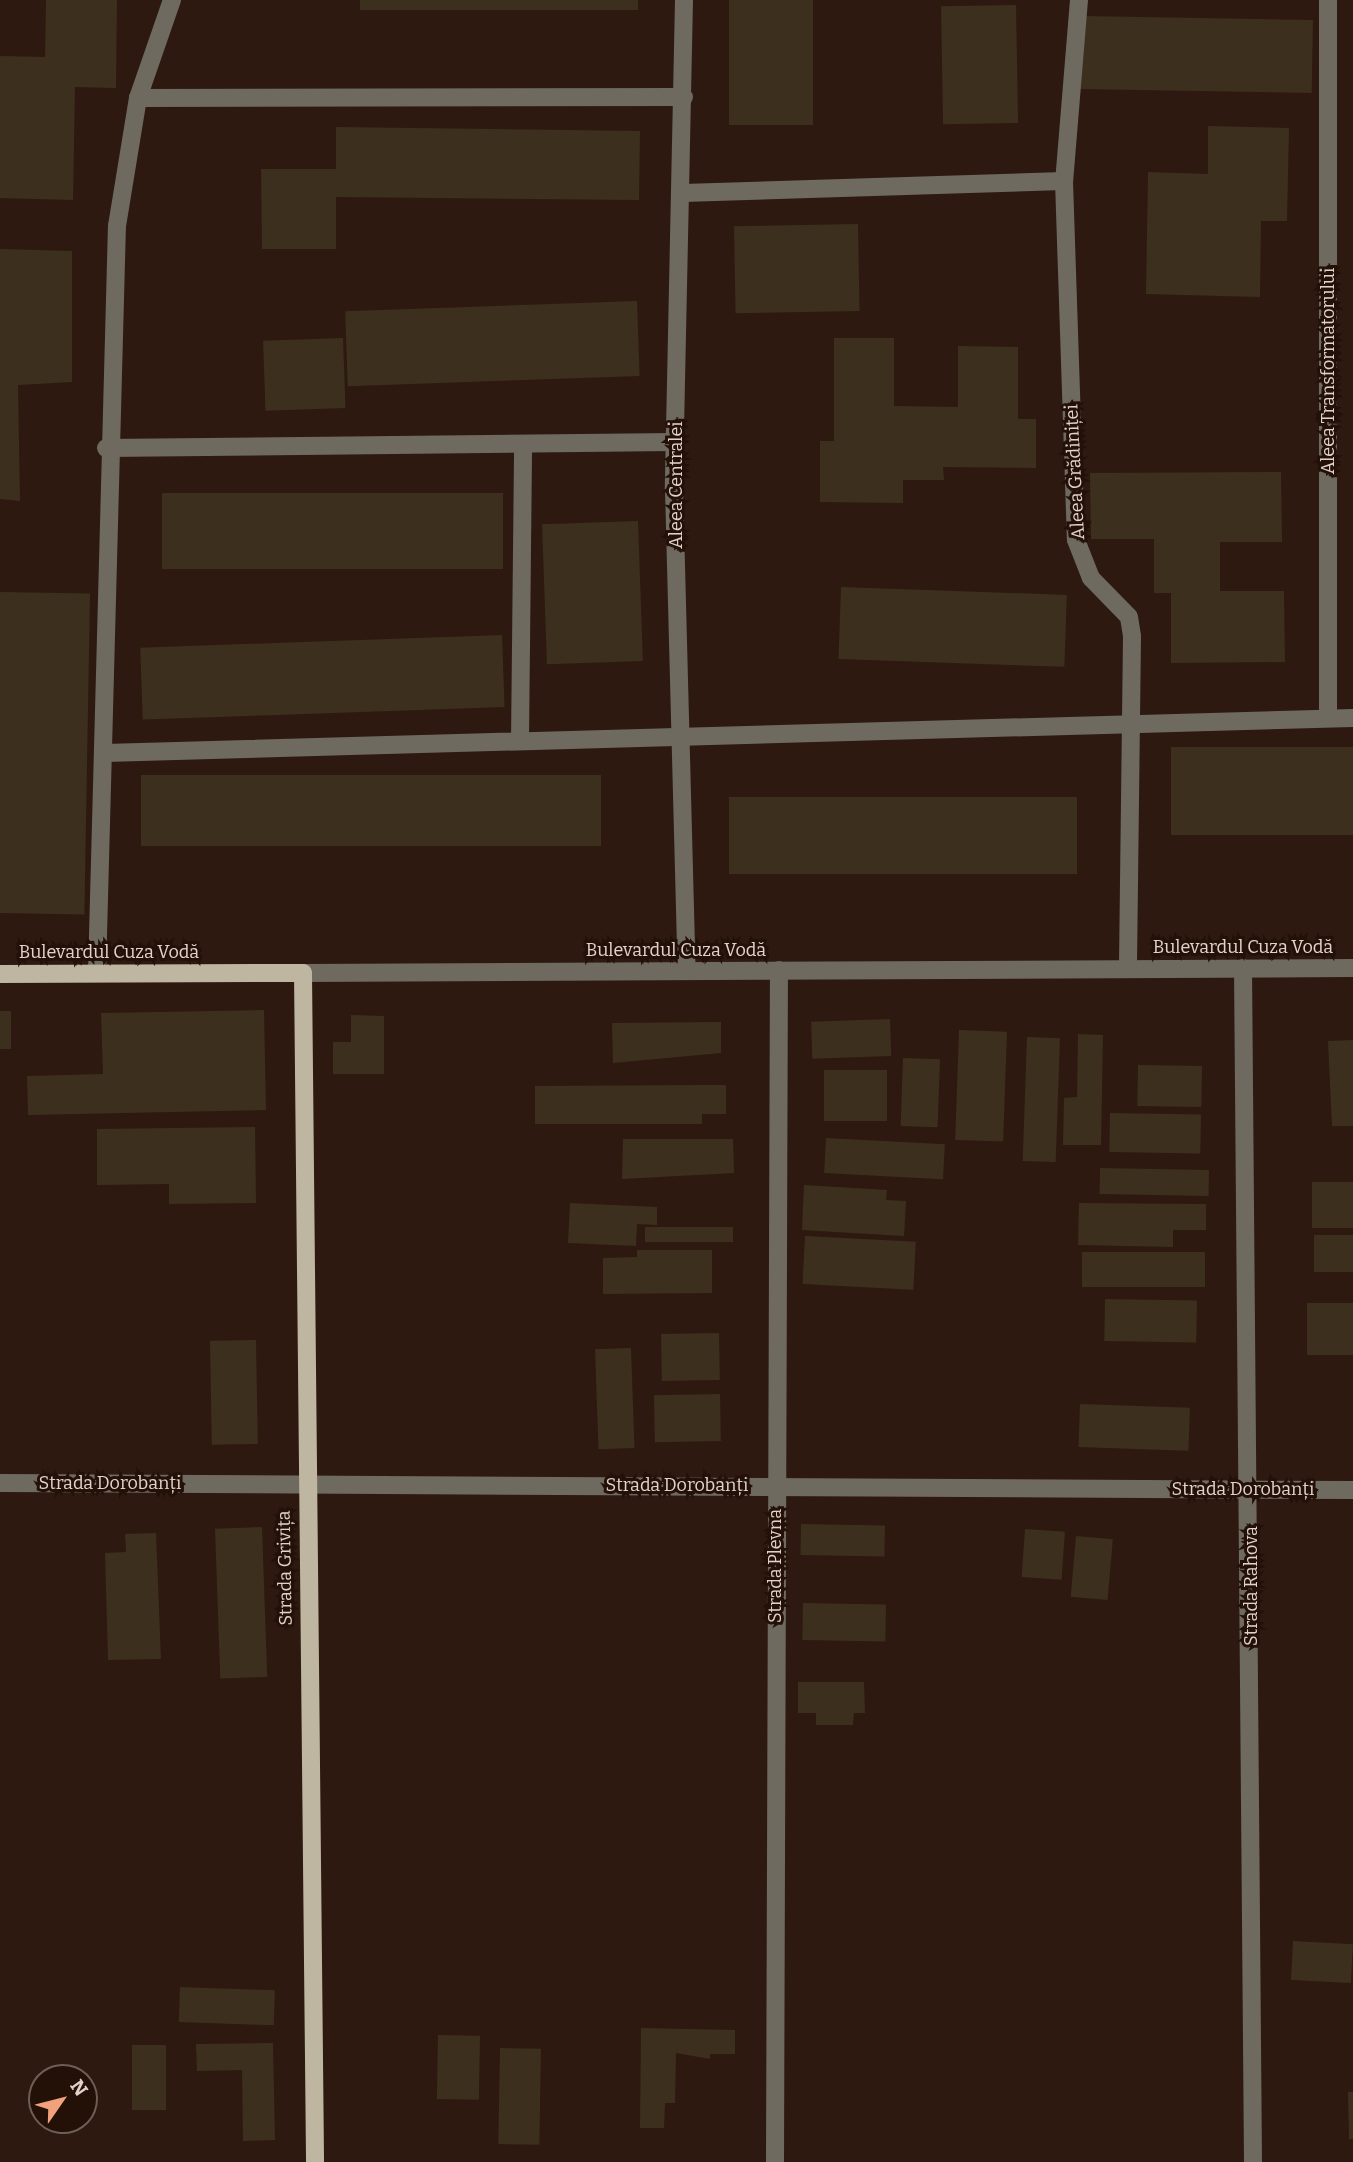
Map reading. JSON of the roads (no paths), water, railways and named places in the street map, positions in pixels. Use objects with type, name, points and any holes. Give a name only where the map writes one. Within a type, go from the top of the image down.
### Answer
[{"type":"main road","name":"Bulevardul Cuza Vodă","points":[[0,974],[303,973]]},
{"type":"main road","name":"Strada Grivița","points":[[303,973],[304,1483],[315,2162]]},
{"type":"street","points":[[97,974],[105,753],[106,448],[117,226],[138,98],[172,0]]},
{"type":"street","name":"Aleea Centralei","points":[[684,0],[683,193],[676,442],[680,737],[687,971]]},
{"type":"street","name":"Aleea Grădiniței","points":[[1079,0],[1064,181],[1076,540],[1091,578],[1129,617],[1128,969]]},
{"type":"street","name":"Aleea Transformatorului","points":[[1328,0],[1328,717]]},
{"type":"street","points":[[138,98],[684,97]]},
{"type":"street","points":[[683,193],[1064,181]]},
{"type":"street","points":[[106,448],[676,442]]},
{"type":"street","points":[[520,741],[523,443]]},
{"type":"street","points":[[105,753],[1353,718]]},
{"type":"street","name":"Strada Rahova","points":[[1243,968],[1250,1490],[1254,2162]]},
{"type":"street","name":"Bulevardul Cuza Vodă","points":[[303,973],[1353,968]]},
{"type":"street","name":"Strada Plevna","points":[[775,2162],[775,1486],[779,970]]},
{"type":"street","name":"Strada Dorobanți","points":[[0,1483],[1353,1490]]}]
